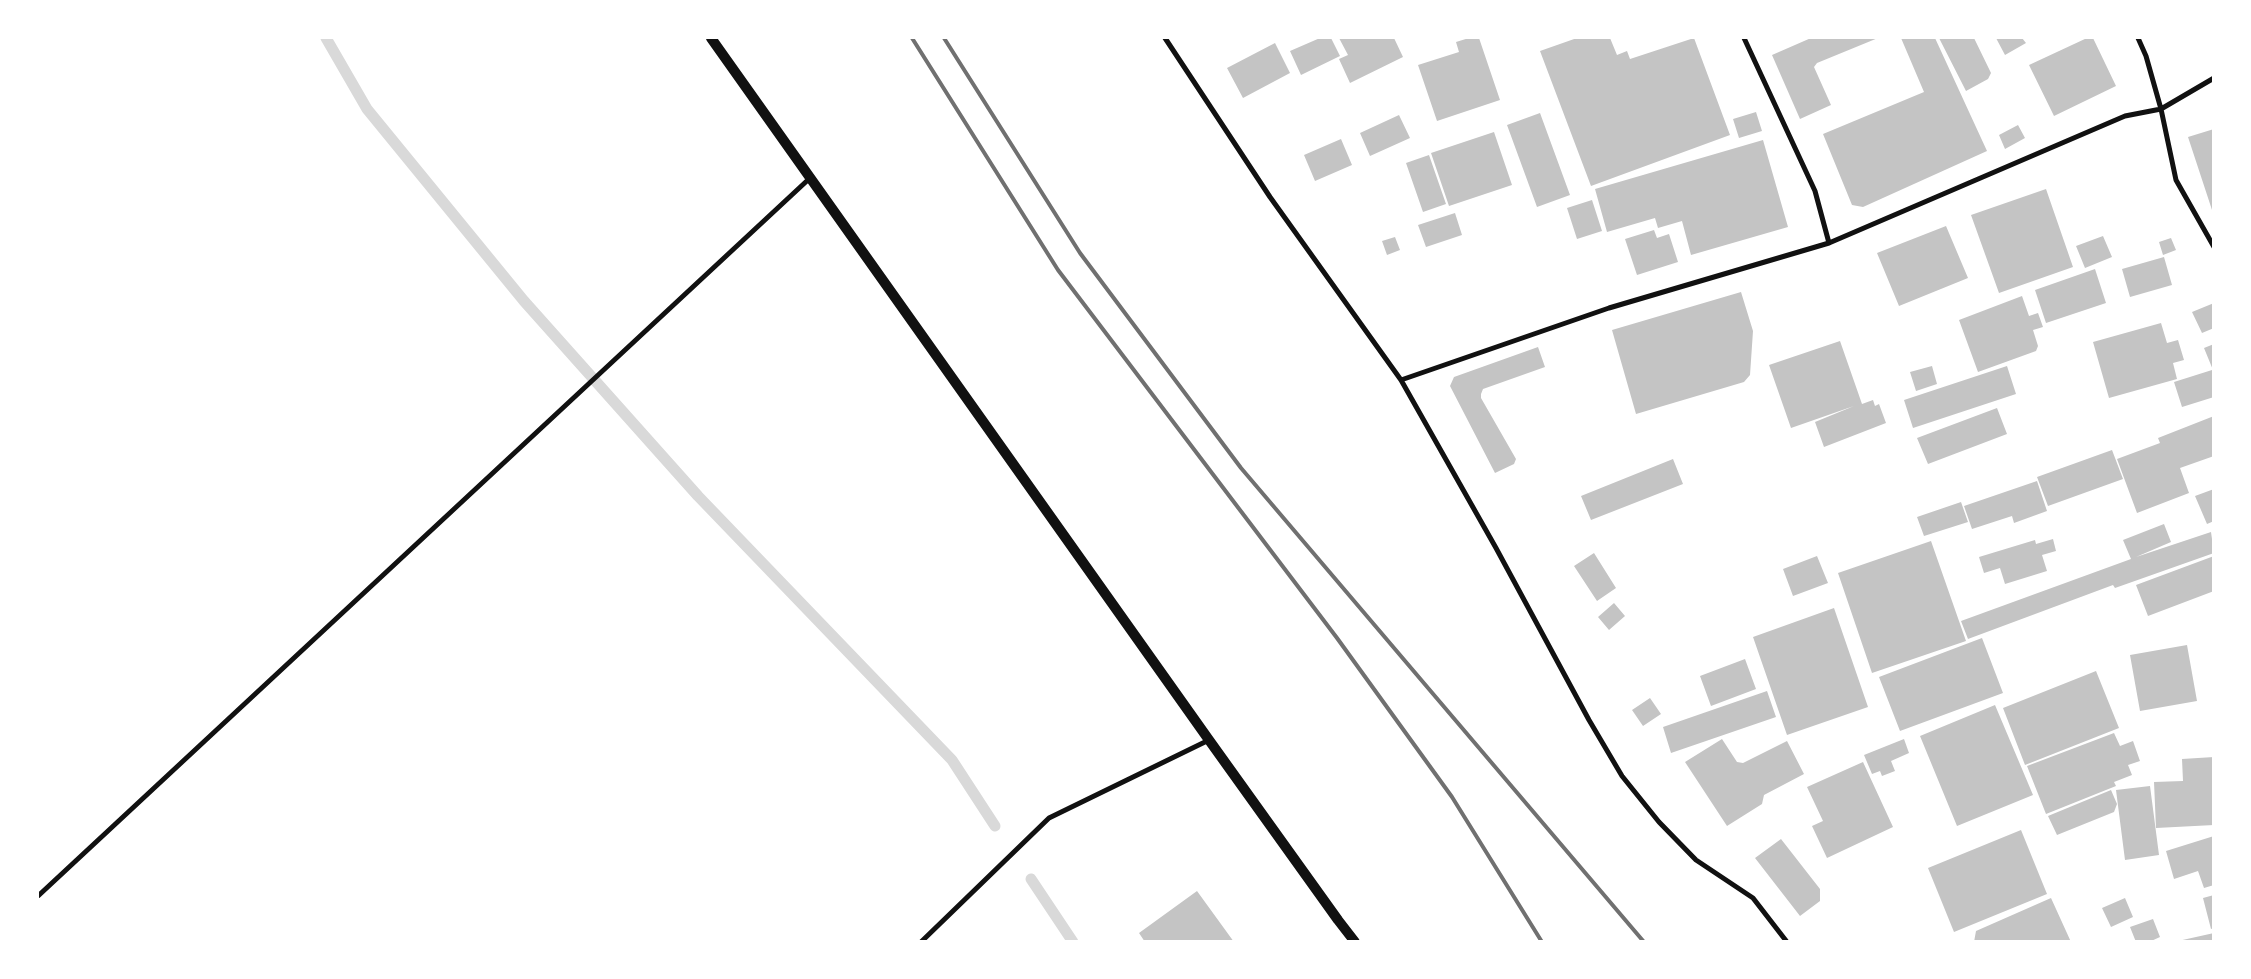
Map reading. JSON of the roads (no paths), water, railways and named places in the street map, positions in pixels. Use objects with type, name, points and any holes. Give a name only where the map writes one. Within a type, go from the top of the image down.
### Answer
[{"type":"main road","points":[[711,38],[1209,740],[1355,942]]},
{"type":"street","points":[[1165,38],[1186,67],[1270,197],[1401,380],[1496,548],[1589,720],[1622,776],[1659,822],[1696,860],[1753,898],[1787,942]]},
{"type":"street","points":[[1744,38],[1815,191],[1829,243]]},
{"type":"street","points":[[2138,38],[2146,56],[2161,109],[2176,180],[2214,247]]},
{"type":"street","points":[[1401,380],[1609,308],[1829,243],[2125,116],[2161,109],[2214,78]]},
{"type":"street","points":[[38,896],[810,178]]},
{"type":"street","points":[[921,942],[1048,818],[1209,740]]},
{"type":"waterway","points":[[326,38],[367,109],[524,301],[698,496],[952,760],[995,826]]},
{"type":"waterway","points":[[1031,879],[1073,942]]},
{"type":"railway","points":[[912,38],[1058,270],[1337,638],[1452,797],[1542,942]]},
{"type":"railway","points":[[944,38],[1080,253],[1241,468],[1644,942]]}]
